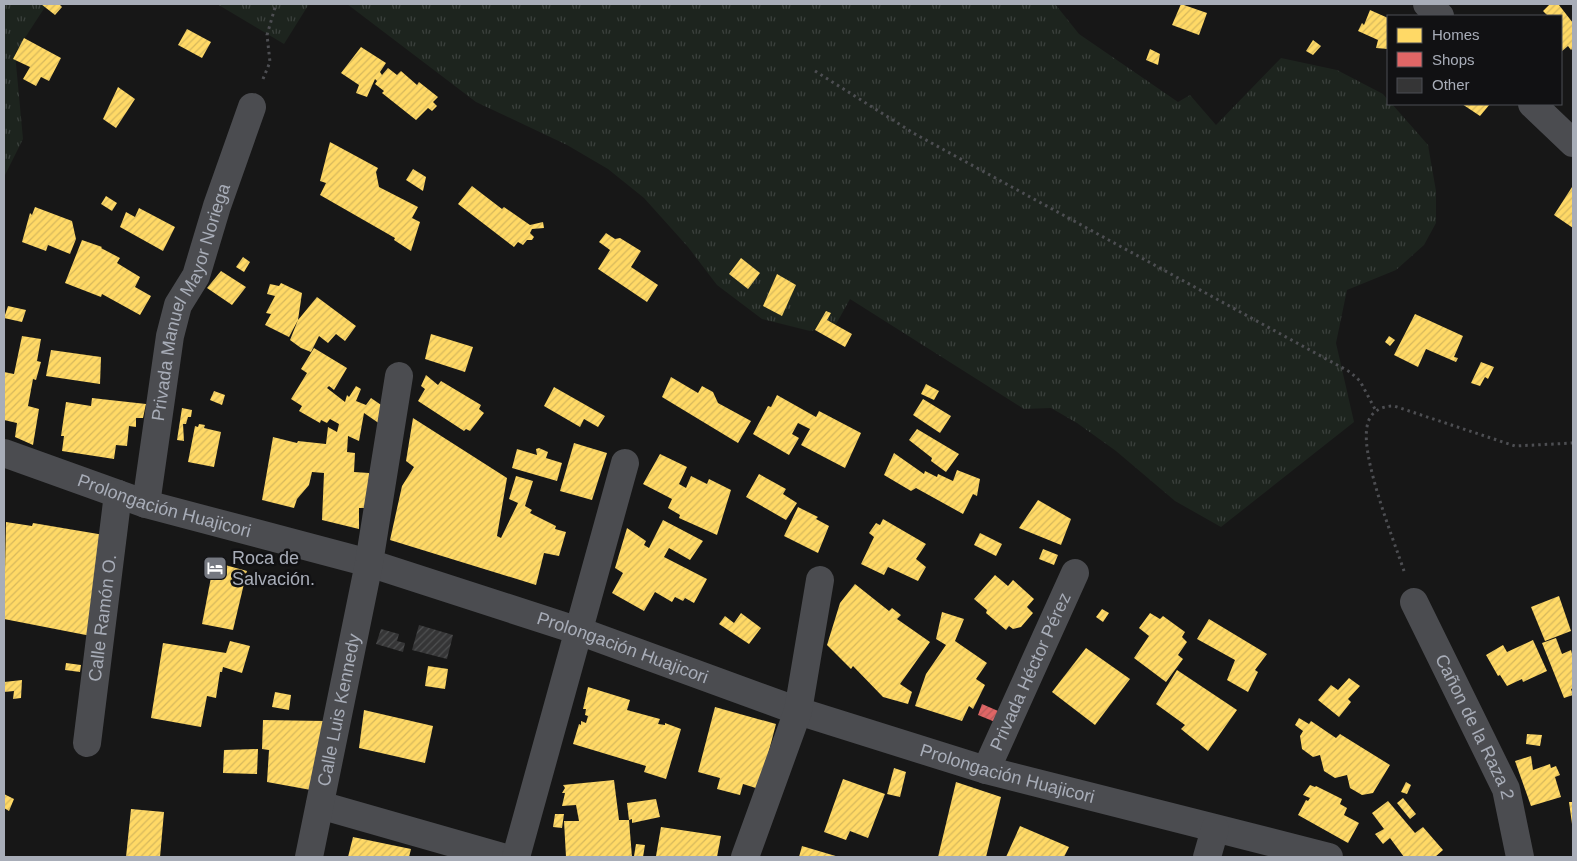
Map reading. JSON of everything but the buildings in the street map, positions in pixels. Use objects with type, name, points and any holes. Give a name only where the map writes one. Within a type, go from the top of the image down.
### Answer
[{"type":"street","points":[[1427,4],[1439,15]]},
{"type":"street","points":[[1533,105],[1573,143]]},
{"type":"street","name":"Privada Manuel Mayor Noriega","points":[[146,504],[170,336],[178,305],[196,276],[217,206],[252,107]]},
{"type":"street","name":"Calle Luis Kennedy","points":[[309,857],[369,563],[399,376]]},
{"type":"street","name":"Prolongación Huajicori","points":[[4,453],[146,504],[369,563],[579,631],[798,711],[986,770],[1329,857]]},
{"type":"street","points":[[516,857],[625,463]]},
{"type":"street","name":"Calle Ramón O.","points":[[87,743],[118,494]]},
{"type":"street","name":"Privada Héctor Pérez","points":[[986,770],[1075,573]]},
{"type":"street","points":[[745,857],[798,711],[820,580]]},
{"type":"street","name":"Cañon de la Raza 2","points":[[1414,602],[1506,789],[1520,857]]},
{"type":"street","points":[[320,805],[502,857]]},
{"type":"street","points":[[1207,857],[1215,829]]},
{"type":"path","points":[[252,107],[270,62],[267,34],[276,4]]},
{"type":"path","points":[[815,71],[915,134],[1350,372],[1360,382],[1376,411]]},
{"type":"path","points":[[1414,602],[1370,465],[1367,427],[1373,412],[1384,406],[1394,406],[1515,446],[1573,444]]},
{"type":"green space","points":[[4,4],[47,4],[15,53],[23,139],[4,177]]},
{"type":"green space","points":[[217,4],[309,4],[284,44]]},
{"type":"green space","points":[[347,4],[1055,4],[1079,34],[1178,102],[1190,95],[1216,125],[1281,58],[1337,70],[1383,94],[1387,99],[1387,105],[1393,105],[1428,145],[1436,191],[1436,223],[1424,245],[1396,270],[1347,290],[1336,343],[1354,422],[1221,527],[1175,501],[1116,451],[1077,423],[1051,408],[1024,409],[850,299],[835,326],[810,331],[762,319],[717,285],[688,247],[644,198],[608,169],[567,145],[476,102]]},
{"type":"place","name":"Roca de Salvación.","points":[[215,568]]}]
